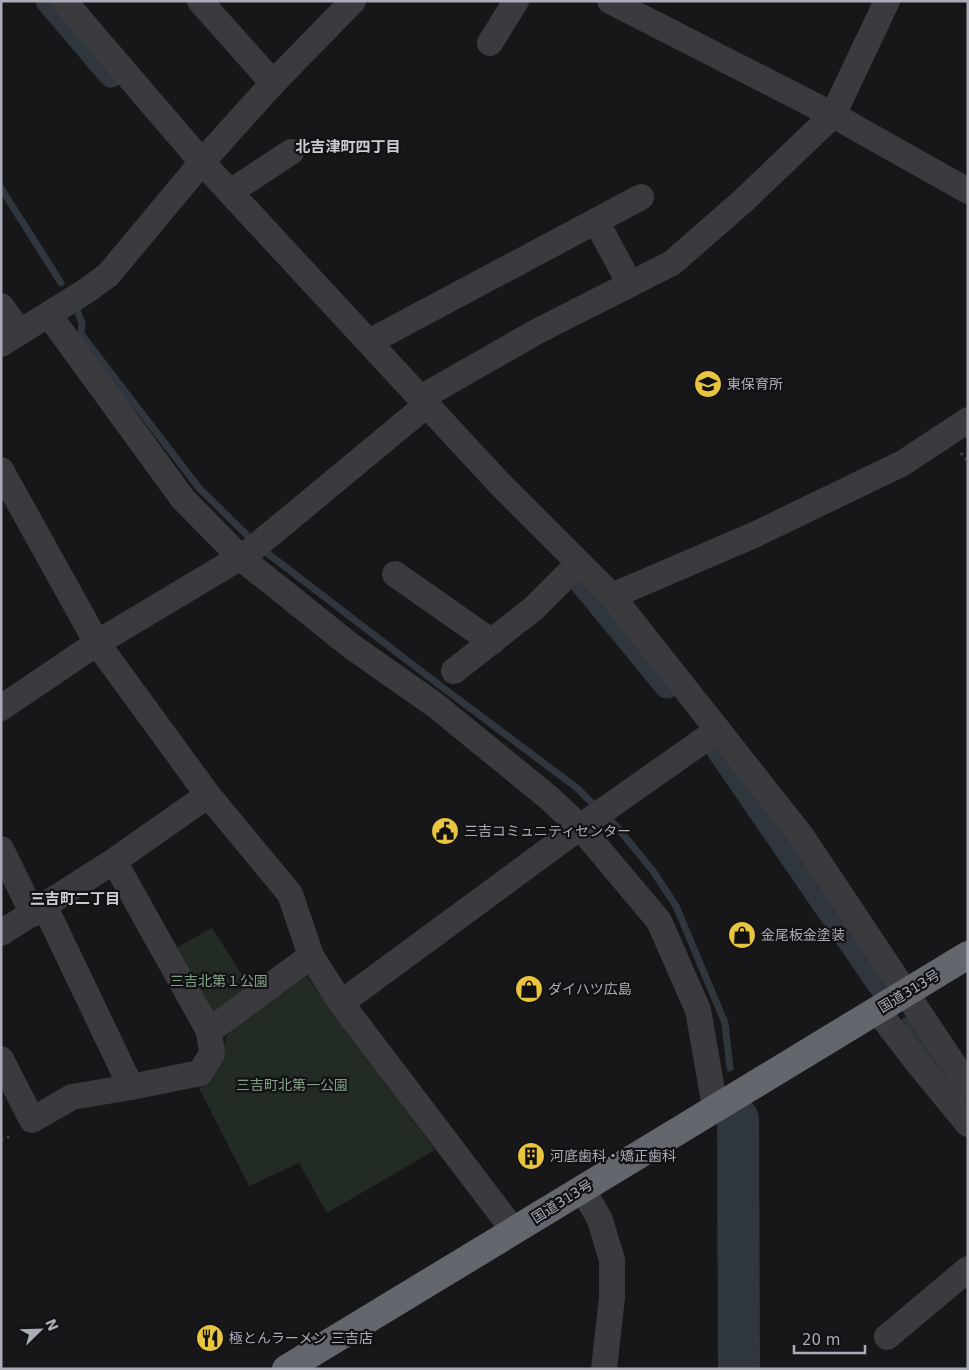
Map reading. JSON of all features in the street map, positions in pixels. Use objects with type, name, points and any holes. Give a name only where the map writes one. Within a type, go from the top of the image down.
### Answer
[{"type":"highway","name":"国道313号","points":[[286,1369],[968,955]]},
{"type":"street","points":[[64,1],[202,162],[500,484],[572,570],[612,596],[800,834],[968,1086]]},
{"type":"street","points":[[200,1],[273,83]]},
{"type":"street","points":[[490,43],[516,1]]},
{"type":"street","points":[[1,708],[97,644],[245,555],[426,404],[431,392],[536,332],[672,263],[743,201],[833,115],[887,1]]},
{"type":"street","points":[[618,3],[833,115],[968,191]]},
{"type":"street","points":[[1,306],[11,338],[108,275],[202,162],[340,6]]},
{"type":"street","points":[[230,192],[291,152]]},
{"type":"street","points":[[369,342],[641,197]]},
{"type":"street","points":[[596,221],[630,284]]},
{"type":"street","points":[[49,315],[183,499],[350,646],[435,705],[584,824],[659,921],[698,1010],[715,1107]]},
{"type":"street","points":[[612,596],[754,535],[903,463],[968,420]]},
{"type":"street","points":[[4,480],[97,644],[208,796],[290,894],[311,956],[341,1002],[514,1231]]},
{"type":"street","points":[[454,671],[534,608],[572,570]]},
{"type":"street","points":[[394,574],[492,642]]},
{"type":"street","points":[[341,1002],[584,824],[718,730]]},
{"type":"street","points":[[1,933],[114,861],[208,796]]},
{"type":"street","points":[[1,849],[39,910],[131,1086]]},
{"type":"street","points":[[1,1059],[32,1120],[72,1097],[200,1073],[212,1054],[209,1031],[114,861]]},
{"type":"street","points":[[209,1031],[311,956]]},
{"type":"street","points":[[877,1010],[968,1124]]},
{"type":"street","points":[[582,1188],[600,1220],[612,1260],[612,1297],[604,1369]]},
{"type":"street","points":[[887,1337],[968,1269]]},
{"type":"green space","name":"三吉北第１公園","points":[[212,928],[251,989],[213,1016],[174,949]]},
{"type":"green space","name":"三吉町北第一公園","points":[[305,974],[435,1150],[327,1213],[299,1163],[249,1186],[198,1086],[213,1075],[229,1031]]},
{"type":"waterway","points":[[48,1],[111,75]]},
{"type":"waterway","points":[[1,188],[61,283]]},
{"type":"waterway","points":[[77,310],[82,323],[81,334],[199,488],[254,542]]},
{"type":"waterway","points":[[262,549],[577,788],[597,808]]},
{"type":"waterway","points":[[571,571],[667,686]]},
{"type":"waterway","points":[[714,743],[880,985]]},
{"type":"waterway","points":[[605,815],[653,871],[676,906],[725,1023],[730,1068]]},
{"type":"waterway","points":[[911,1028],[963,1101]]},
{"type":"waterway","points":[[738,1119],[739,1369]]},
{"type":"place","name":"東保育所","points":[[708,384]]},
{"type":"place","name":"三吉コミュニティセンター","points":[[445,831]]},
{"type":"place","name":"金尾板金塗装","points":[[742,935]]},
{"type":"place","name":"ダイハツ広島","points":[[529,989]]},
{"type":"place","name":"河底歯科・矯正歯科","points":[[531,1156]]},
{"type":"place","name":"極とんラーメン 三吉店","points":[[210,1338]]},
{"type":"district","name":"北吉津町四丁目","points":[[348,147]]},
{"type":"district","name":"三吉町二丁目","points":[[75,899]]}]
